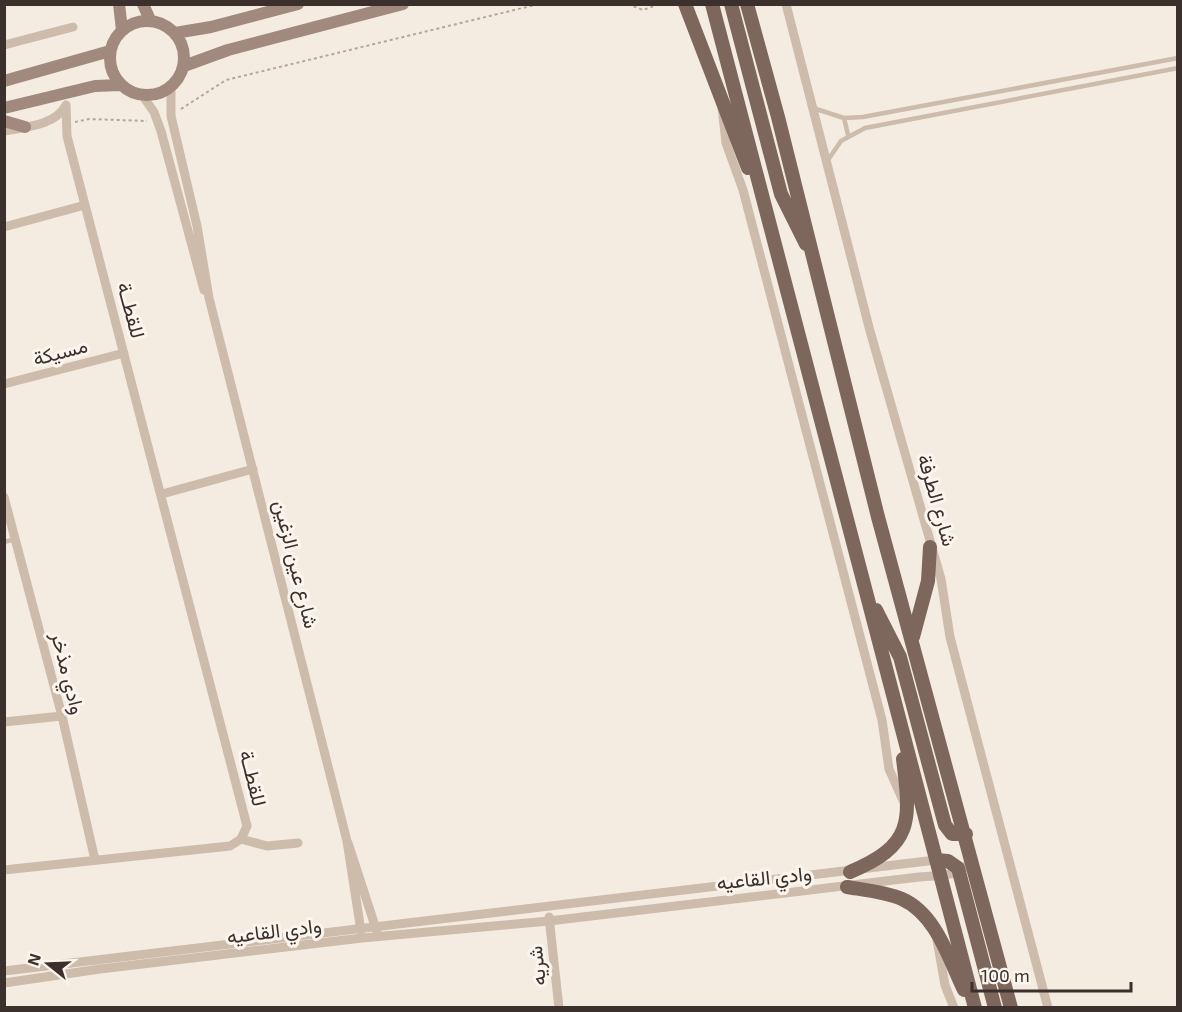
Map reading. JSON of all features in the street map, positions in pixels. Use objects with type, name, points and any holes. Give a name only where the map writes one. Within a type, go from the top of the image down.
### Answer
[{"type":"main road","points":[[685,4],[722,105],[762,196]]},
{"type":"main road","points":[[712,4],[974,1008]]},
{"type":"main road","points":[[731,4],[781,194],[796,228],[813,256]]},
{"type":"main road","points":[[747,4],[878,516],[966,834],[1011,1008]]},
{"type":"main road","points":[[913,639],[928,581],[930,547]]},
{"type":"main road","points":[[868,598],[900,657],[945,825],[952,834],[966,834]]},
{"type":"main road","points":[[850,872],[878,860],[893,848],[904,826],[906,807],[898,715]]},
{"type":"main road","points":[[936,860],[950,861],[959,872],[995,1008]]},
{"type":"main road","points":[[847,886],[904,900],[922,913],[937,934],[974,1008]]},
{"type":"street","points":[[119,4],[122,30]]},
{"type":"street","points":[[143,4],[150,20]]},
{"type":"street","points":[[175,33],[211,27],[298,4]]},
{"type":"street","points":[[183,66],[228,50],[403,4]]},
{"type":"street","name":"شارع الطرفة","points":[[786,4],[827,165],[930,547],[941,579],[950,637],[1048,1008]]},
{"type":"street","points":[[4,108],[95,86],[121,85],[142,95],[157,94],[171,87],[183,66],[184,50],[175,33],[166,25],[150,20],[135,22],[122,30],[110,51],[111,70],[121,85]]},
{"type":"street","points":[[4,45],[73,27]]},
{"type":"street","points":[[4,81],[110,51]]},
{"type":"street","name":"شارع عين الزغين","points":[[171,87],[171,116],[199,235],[208,298],[347,841],[362,938]]},
{"type":"street","points":[[4,131],[52,119],[66,105],[71,92]]},
{"type":"street","name":"شارع عين الزغين","points":[[142,95],[157,119],[201,281],[208,298]]},
{"type":"street","name":"للقطــة","points":[[66,105],[67,136],[244,808],[247,826],[241,839]]},
{"type":"street","points":[[722,105],[724,136],[743,190],[882,720],[889,769],[906,807]]},
{"type":"street","name":"للقطــة","points":[[52,119],[67,136]]},
{"type":"street","points":[[4,121],[25,127]]},
{"type":"street","points":[[4,227],[85,205]]},
{"type":"street","name":"مسيكة","points":[[4,384],[124,353]]},
{"type":"street","points":[[162,494],[253,469]]},
{"type":"street","name":"وادي مذخر","points":[[4,496],[62,716],[95,860]]},
{"type":"street","points":[[4,722],[62,716]]},
{"type":"street","points":[[4,870],[230,846],[241,839],[267,846],[298,843]]},
{"type":"street","name":"شارع عين الزغين","points":[[347,841],[354,855],[378,937]]},
{"type":"street","points":[[959,872],[968,866],[971,853]]},
{"type":"street","name":"وادي القاعيه","points":[[4,971],[936,860]]},
{"type":"street","name":"وادي القاعيه","points":[[4,983],[100,969],[362,938],[549,921],[959,872]]},
{"type":"street","points":[[547,908],[549,921]]},
{"type":"street","name":"شريه","points":[[549,921],[559,1008]]},
{"type":"street","points":[[937,934],[945,985],[954,1008]]},
{"type":"lane","points":[[813,108],[844,117],[863,117],[1178,58]]},
{"type":"lane","points":[[827,165],[835,148],[848,135],[865,128],[1178,68]]},
{"type":"lane","points":[[844,117],[848,135]]},
{"type":"lane","points":[[4,542],[16,539]]},
{"type":"path","points":[[171,116],[226,80],[539,4]]},
{"type":"path","points":[[628,4],[643,10],[660,4]]},
{"type":"path","points":[[66,124],[89,119],[157,119]]}]
